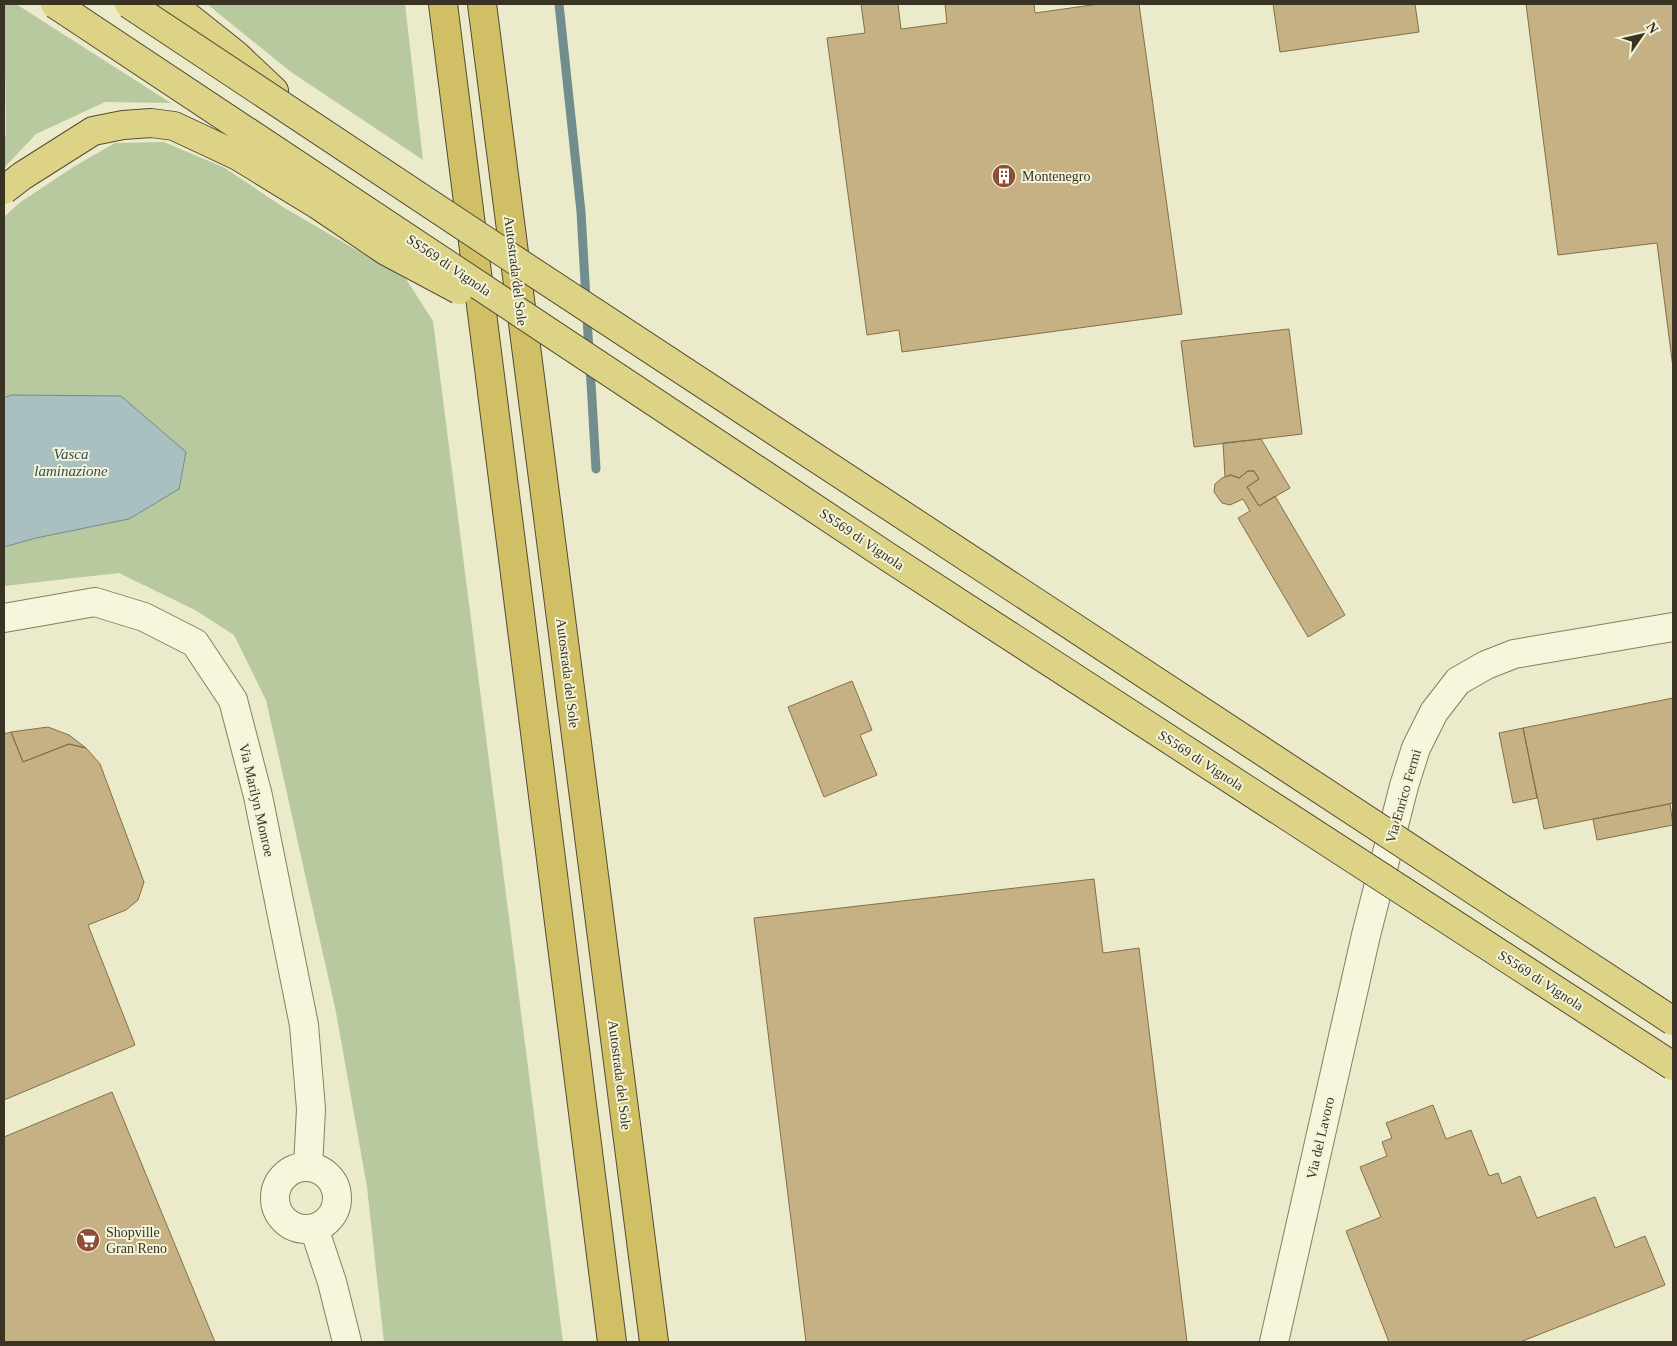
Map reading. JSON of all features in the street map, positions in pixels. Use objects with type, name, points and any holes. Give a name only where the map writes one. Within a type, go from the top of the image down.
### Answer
[{"type":"highway","name":"SS569 di Vignola","points":[[56,4],[892,559],[1673,1066]]},
{"type":"highway","points":[[129,4],[1673,1021]]},
{"type":"highway","points":[[172,4],[236,55],[300,117]]},
{"type":"highway","points":[[443,4],[612,1342]]},
{"type":"highway","name":"Autostrada del Sole","points":[[482,4],[654,1342]]},
{"type":"highway","points":[[4,190],[22,176],[93,131],[124,125],[151,123],[174,126],[238,156],[318,205],[386,251],[617,376]]},
{"type":"street","name":"Via Marilyn Monroe","points":[[4,618],[96,602],[144,617],[195,643],[233,700],[258,796],[304,1025],[311,1109],[308,1167]]},
{"type":"street","name":"Via Enrico Fermi","points":[[1366,935],[1404,786],[1416,748],[1434,712],[1458,681],[1486,665],[1514,654],[1673,627]]},
{"type":"street","name":"Via del Lavoro","points":[[1274,1342],[1366,935]]},
{"type":"street","points":[[298,1168],[318,1169],[327,1175],[337,1192],[337,1203],[333,1213],[327,1221],[314,1228],[298,1228],[289,1224],[281,1217],[276,1208],[276,1188],[289,1172],[298,1168]]},
{"type":"street","points":[[314,1228],[332,1282],[347,1342]]},
{"type":"green space","points":[[4,4],[16,4],[171,103],[105,102],[36,134],[4,168],[4,138],[6,134]]},
{"type":"green space","points":[[207,4],[405,4],[423,160],[291,72]]},
{"type":"green space","points":[[164,142],[225,168],[283,207],[406,279],[433,321],[563,1342],[384,1342],[367,1187],[336,1012],[266,700],[234,635],[195,610],[119,573],[4,586],[4,217],[19,203],[75,166],[115,143]]},
{"type":"water","name":"Vasca laminazione","points":[[11,395],[121,396],[186,452],[179,489],[129,519],[36,538],[4,547],[4,398]]},
{"type":"building","name":"Montenegro","points":[[861,4],[898,4],[901,29],[947,23],[945,4],[1034,4],[1035,13],[1099,4],[1139,4],[1182,314],[902,352],[899,330],[867,335],[827,38],[865,33]]},
{"type":"building","points":[[1273,4],[1415,4],[1419,32],[1280,52]]},
{"type":"building","points":[[1526,4],[1673,4],[1673,368],[1657,243],[1558,255]]},
{"type":"building","points":[[1289,329],[1302,434],[1194,447],[1181,341]]},
{"type":"building","points":[[1261,439],[1290,488],[1259,506],[1247,487],[1259,479],[1254,471],[1248,471],[1239,478],[1231,475],[1225,477],[1223,443]]},
{"type":"building","points":[[1248,471],[1254,471],[1259,479],[1247,487],[1259,506],[1275,496],[1345,615],[1308,637],[1238,518],[1250,511],[1243,499],[1230,505],[1222,503],[1214,492],[1215,484],[1222,478],[1231,475],[1239,478]]},
{"type":"building","points":[[852,681],[872,730],[860,735],[877,775],[824,797],[788,707]]},
{"type":"building","points":[[1673,698],[1673,803],[1544,829],[1523,728]]},
{"type":"building","points":[[48,727],[69,735],[86,748],[69,744],[23,762],[11,732]]},
{"type":"building","points":[[1523,728],[1537,798],[1513,803],[1499,733]]},
{"type":"building","points":[[11,732],[23,762],[69,744],[86,748],[100,764],[144,882],[138,900],[126,910],[88,925],[135,1045],[4,1100],[4,734]]},
{"type":"building","points":[[1670,804],[1673,825],[1597,840],[1593,819]]},
{"type":"building","points":[[1094,879],[1103,953],[1139,948],[1187,1342],[806,1342],[754,918]]},
{"type":"building","name":"Shopville Gran Reno","points":[[112,1092],[215,1342],[4,1342],[4,1137]]},
{"type":"building","points":[[1433,1105],[1446,1139],[1471,1130],[1489,1176],[1498,1173],[1502,1184],[1520,1176],[1537,1218],[1595,1197],[1615,1248],[1645,1236],[1665,1285],[1520,1342],[1389,1342],[1346,1231],[1381,1217],[1360,1167],[1387,1156],[1382,1142],[1392,1138],[1386,1123]]},
{"type":"waterway","points":[[559,4],[581,212],[589,352]]},
{"type":"waterway","points":[[590,365],[596,469]]},
{"type":"place","name":"Montenegro","points":[[1004,176]]},
{"type":"place","name":"Shopville Gran Reno","points":[[88,1240]]}]
